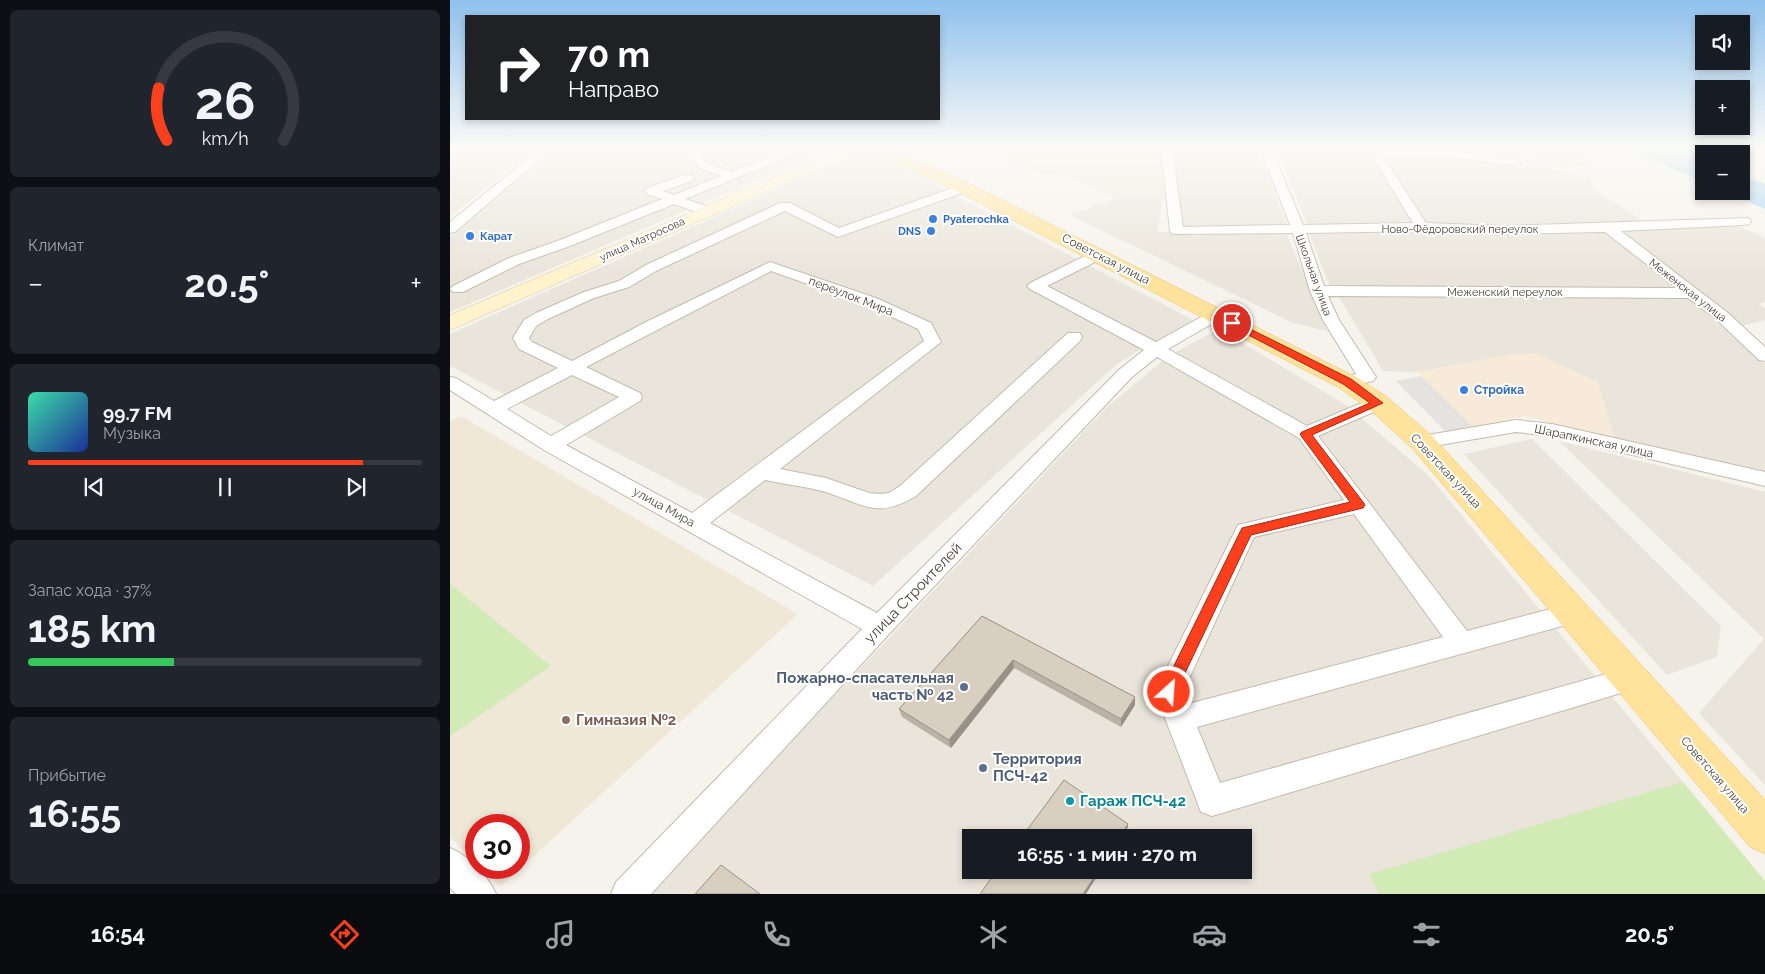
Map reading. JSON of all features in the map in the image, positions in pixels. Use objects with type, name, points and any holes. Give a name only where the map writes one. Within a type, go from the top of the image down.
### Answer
[{"type":"main road","name":"улица Матросова","points":[[450,323],[757,190]]},
{"type":"main road","name":"Советская улица","points":[[967,190],[1347,382],[1378,403],[1422,442],[1765,832]]},
{"type":"street","points":[[450,229],[498,190]]},
{"type":"street","points":[[657,190],[651,192],[707,211]]},
{"type":"street","points":[[458,289],[514,261],[565,243],[697,190]]},
{"type":"street","points":[[552,445],[633,397],[525,345],[521,338],[530,323],[589,295],[624,284],[651,268],[785,206],[838,233],[959,190]]},
{"type":"street","name":"Ново-Фёдоровский переулок","points":[[1172,190],[1177,231],[1422,228],[1504,230],[1608,228],[1744,221]]},
{"type":"street","name":"Школьная улица","points":[[1282,190],[1298,229],[1318,291],[1331,320],[1367,377],[1347,382]]},
{"type":"street","points":[[1398,190],[1422,228]]},
{"type":"street","name":"Меженская улица","points":[[1608,228],[1722,316],[1765,356]]},
{"type":"street","points":[[1098,255],[1034,286],[1156,349],[1306,434],[1461,642]]},
{"type":"street","name":"переулок Мира","points":[[494,408],[770,266],[870,301],[925,326],[932,342],[694,523]]},
{"type":"street","name":"Меженский переулок","points":[[1318,291],[1691,293]]},
{"type":"street","name":"улица Строителей","points":[[628,894],[880,627],[1126,373],[1156,349],[1216,315]]},
{"type":"street","points":[[761,472],[826,486],[866,500],[880,502],[895,499],[908,491],[1074,337]]},
{"type":"street","name":"улица Мира","points":[[450,382],[552,445],[880,627]]},
{"type":"street","points":[[1306,434],[1378,403]]},
{"type":"street","name":"Шарапкинская улица","points":[[1422,442],[1516,426],[1552,430],[1765,479]]},
{"type":"street","points":[[1358,505],[1246,531],[1169,692],[1212,801],[1631,679]]},
{"type":"street","points":[[1180,718],[1573,613]]},
{"type":"street","points":[[450,864],[479,894]]},
{"type":"shaded area","points":[[450,190],[484,190],[450,216]]},
{"type":"shaded area","points":[[508,190],[734,190],[450,312],[450,237]]},
{"type":"shaded area","points":[[776,190],[944,190],[1195,321],[1146,346],[1116,365],[873,586],[450,366],[450,334]]},
{"type":"shaded area","points":[[1098,190],[1164,190],[1164,195],[1126,194],[1116,198]]},
{"type":"shaded area","points":[[1174,190],[1273,190],[1288,227],[1179,229]]},
{"type":"shaded area","points":[[1293,190],[1392,190],[1412,224],[1307,224]]},
{"type":"shaded area","points":[[1406,190],[1596,190],[1646,223],[1428,225]]},
{"type":"shaded area","points":[[1126,194],[1164,195],[1157,232],[1286,232],[1327,331],[1293,323],[1070,215]]},
{"type":"shaded area","points":[[1738,226],[1765,238],[1765,302],[1758,304],[1765,308],[1765,320],[1741,326],[1616,231]]},
{"type":"shaded area","points":[[1419,230],[1605,231],[1683,290],[1330,287],[1309,233]]},
{"type":"shaded area","points":[[1338,295],[1688,297],[1765,364],[1765,471],[1615,440],[1514,354],[1417,372],[1383,371]]},
{"type":"shaded area","points":[[1219,329],[1346,405],[1429,476],[1765,881],[1765,894],[647,894],[1109,405],[1170,355]]},
{"type":"shaded area","points":[[1535,353],[1598,382],[1615,440],[1525,416],[1474,428],[1417,372],[1514,354]]},
{"type":"shaded area","points":[[1421,376],[1472,426],[1446,432],[1396,381]]},
{"type":"shaded area","name":"Гимназия №2","points":[[461,416],[798,614],[530,860],[530,814],[465,814],[465,852],[450,837],[450,421]]},
{"type":"shaded area","points":[[1532,439],[1721,626],[1717,657],[1667,675],[1464,454]]},
{"type":"shaded area","points":[[1559,441],[1765,492],[1765,785],[1699,713],[1764,639]]},
{"type":"shaded area","name":"Гимназия №2","points":[[492,879],[509,879],[500,887]]},
{"type":"green space","points":[[450,584],[551,666],[450,736]]},
{"type":"green space","points":[[1683,782],[1765,881],[1765,894],[1379,894],[1369,874]]},
{"type":"water","points":[[1750,190],[1765,190],[1765,209],[1744,200],[1750,200]]},
{"type":"building","name":"Пожарно-спасательная часть № 42","points":[[982,616],[1135,697],[1121,719],[1013,660],[949,740],[899,709]]},
{"type":"building","name":"Гараж ПСЧ-42","points":[[1064,780],[1128,824],[1125,829],[1028,829]]},
{"type":"building","points":[[721,865],[760,894],[695,894]]},
{"type":"building","points":[[991,879],[1093,879],[1083,894],[980,894]]},
{"type":"place","name":"Pyaterochka","points":[[933,219]]},
{"type":"place","name":"DNS","points":[[931,231]]},
{"type":"place","name":"Карат","points":[[470,236]]},
{"type":"place","name":"Стройка","points":[[1464,390]]},
{"type":"place","name":"Пожарно-спасательная часть № 42","points":[[964,687]]},
{"type":"place","name":"Гимназия №2","points":[[566,720]]},
{"type":"place","name":"Территория ПСЧ-42","points":[[983,768]]},
{"type":"place","name":"Гараж ПСЧ-42","points":[[1070,801]]},
{"type":"route","points":[[1169,692],[1246,531],[1358,505],[1306,434],[1378,403],[1347,382],[1232,323]]}]
